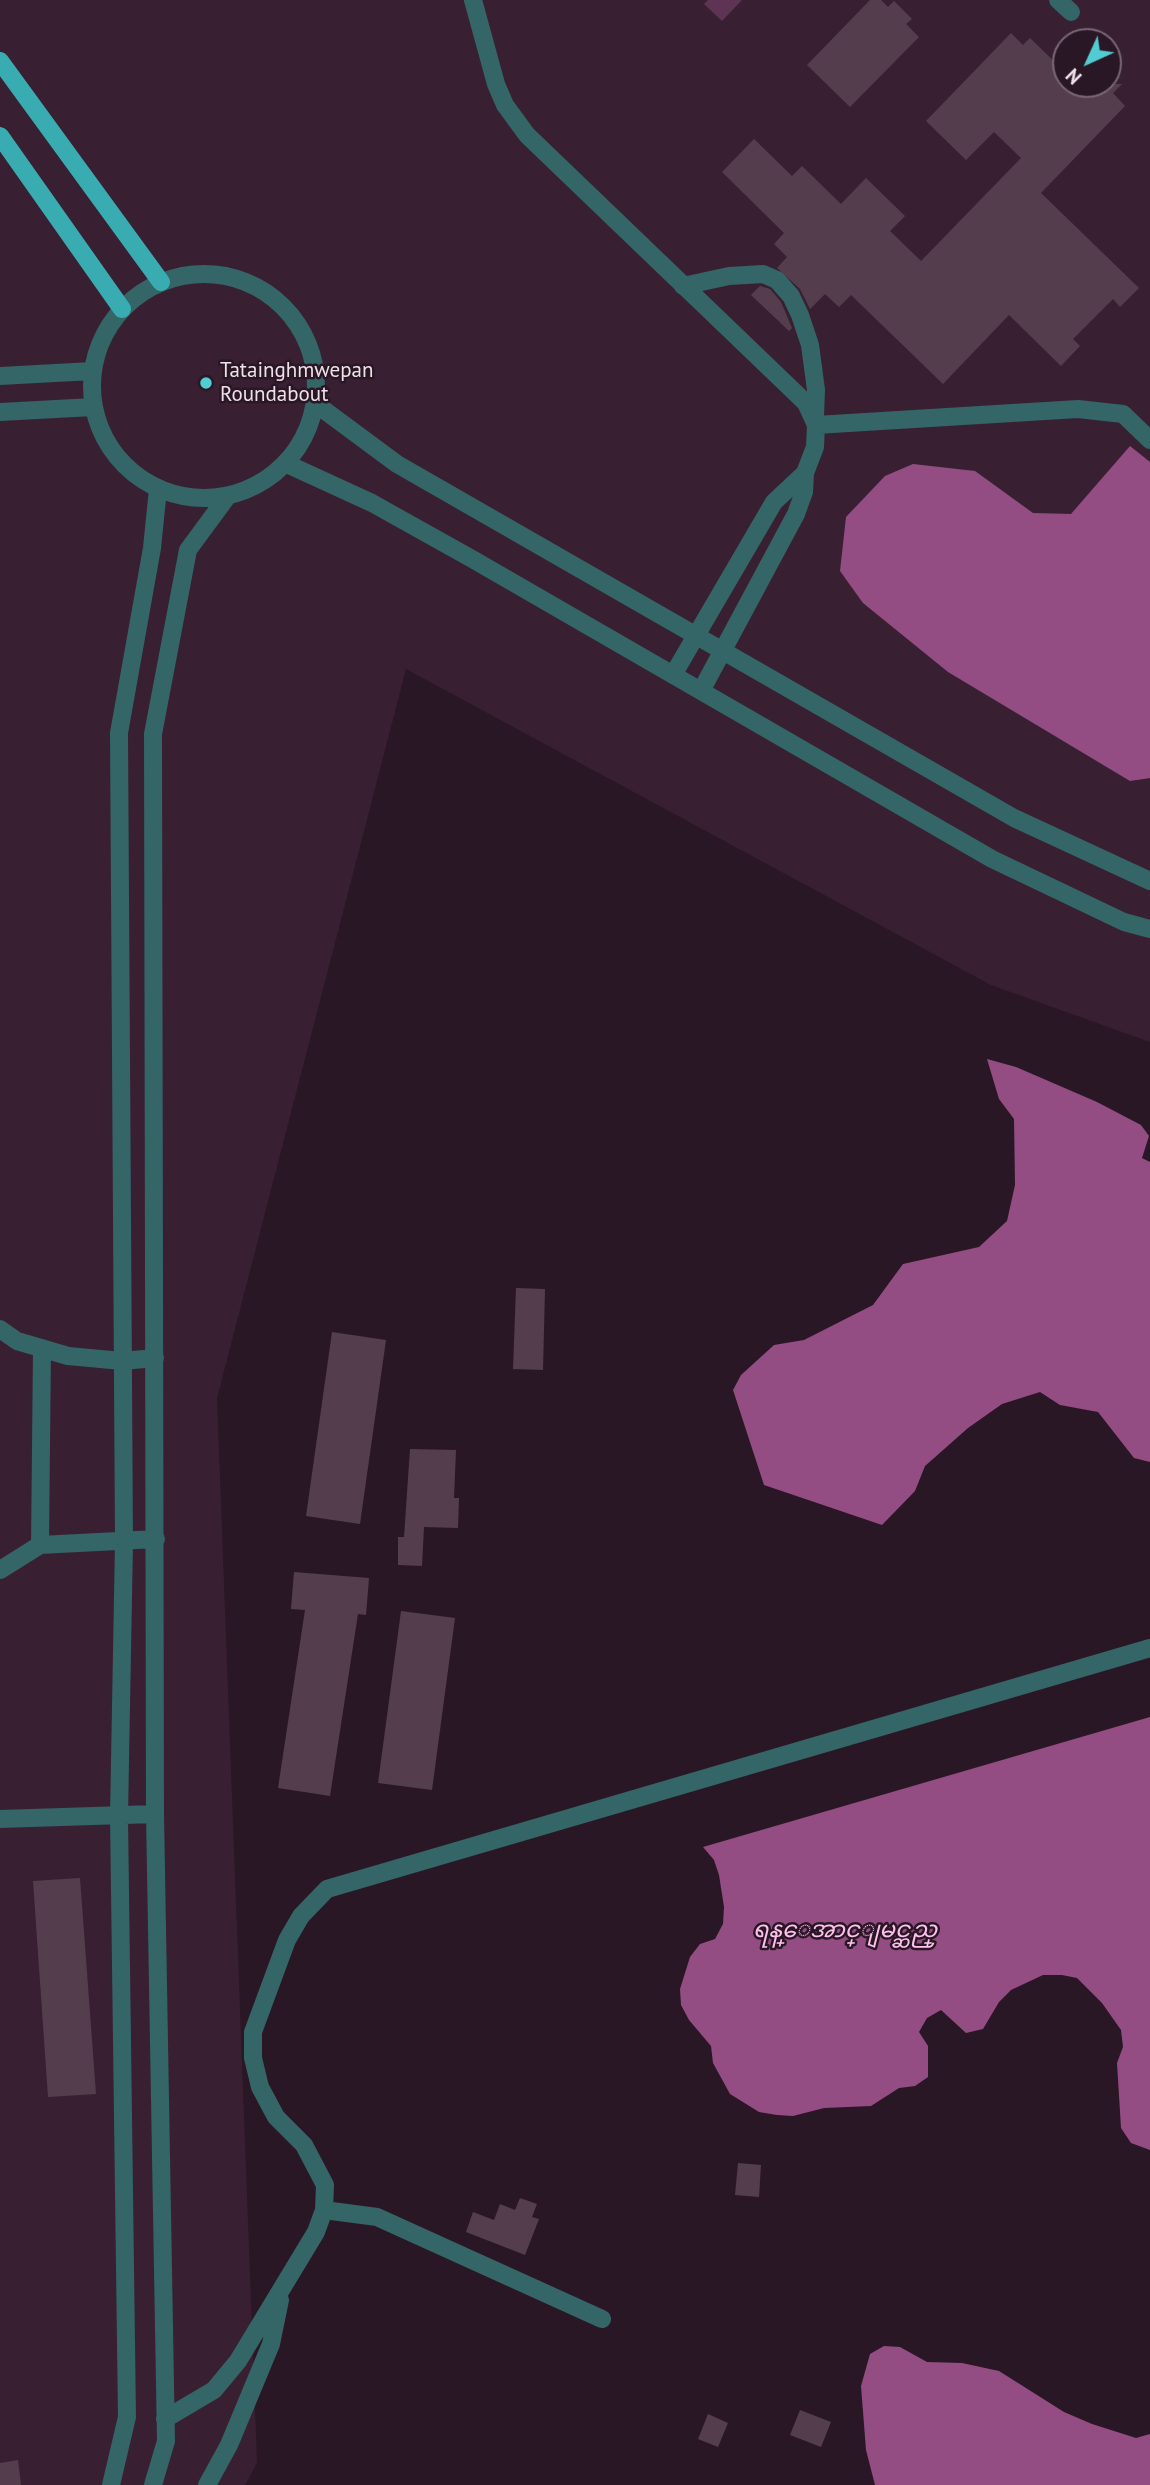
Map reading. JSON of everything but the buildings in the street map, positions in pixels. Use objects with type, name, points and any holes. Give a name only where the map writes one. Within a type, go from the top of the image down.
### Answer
[{"type":"main road","points":[[0,61],[162,282]]},
{"type":"main road","points":[[0,136],[122,309]]},
{"type":"street","points":[[473,0],[495,84],[513,115],[570,179],[806,403],[815,423]]},
{"type":"street","points":[[195,274],[228,276],[260,288],[287,310],[306,337],[316,370],[316,404],[306,436],[287,464],[260,486],[227,497],[183,497],[158,489],[128,469],[105,440],[93,407],[92,372],[102,338],[122,309],[141,293],[162,282],[195,274]]},
{"type":"street","points":[[683,286],[729,276],[763,274],[777,280],[791,296],[800,314],[810,345],[816,390],[815,447],[805,473],[804,492],[796,514],[701,691]]},
{"type":"street","points":[[0,376],[92,372]]},
{"type":"street","points":[[316,404],[397,464],[1014,818],[1150,881]]},
{"type":"street","points":[[0,412],[93,407]]},
{"type":"street","points":[[815,423],[1078,409],[1123,414],[1150,440]]},
{"type":"street","points":[[287,464],[372,503],[992,859],[1124,922],[1150,929]]},
{"type":"street","points":[[673,675],[774,502],[805,473]]},
{"type":"street","points":[[111,2485],[127,2417],[119,1816],[124,1542],[119,733],[152,548],[158,489]]},
{"type":"street","points":[[153,2485],[166,2441],[166,2419],[156,1814],[153,734],[188,550],[227,497]]},
{"type":"street","points":[[0,1329],[9,1341],[68,1356],[122,1361],[155,1358]]},
{"type":"street","points":[[40,1545],[42,1348]]},
{"type":"street","points":[[4,1563],[40,1545],[156,1539]]},
{"type":"street","points":[[166,2419],[214,2390],[238,2361],[316,2232],[324,2210],[325,2185],[304,2145],[276,2117],[260,2087],[253,2058],[253,2032],[287,1940],[301,1916],[327,1889],[1150,1648]]},
{"type":"street","points":[[0,1819],[156,1814]]},
{"type":"street","points":[[324,2210],[377,2217],[602,2319]]},
{"type":"street","points":[[207,2485],[229,2445],[271,2344],[282,2288]]},
{"type":"shaded area","points":[[0,0],[1150,0],[1150,1042],[991,985],[406,669],[217,1398],[257,2463],[245,2485],[0,2485]]},
{"type":"shaded area","points":[[708,0],[742,0],[722,21],[704,4]]},
{"type":"water","points":[[1130,446],[1150,462],[1150,778],[1130,781],[948,672],[863,603],[840,571],[846,517],[885,476],[913,464],[975,471],[1033,513],[1071,514]]},
{"type":"water","points":[[987,1059],[1016,1067],[1097,1102],[1141,1125],[1149,1136],[1142,1158],[1150,1162],[1150,1462],[1134,1458],[1098,1412],[1060,1405],[1040,1392],[1002,1404],[968,1428],[925,1466],[915,1491],[882,1525],[764,1485],[733,1390],[741,1375],[774,1345],[804,1340],[873,1305],[903,1264],[979,1247],[1007,1221],[1015,1185],[1014,1119],[999,1099]]},
{"type":"water","name":"ရန္ေအာင္ျမင္ဆည္","points":[[1150,1717],[1150,2150],[1131,2143],[1121,2128],[1117,2063],[1123,2047],[1121,2030],[1102,2003],[1077,1978],[1062,1975],[1043,1975],[1011,1990],[999,2002],[983,2029],[966,2033],[941,2010],[927,2018],[919,2032],[928,2046],[928,2077],[915,2086],[899,2088],[871,2106],[824,2108],[793,2116],[777,2115],[759,2112],[730,2094],[713,2063],[711,2046],[689,2020],[681,2005],[680,1989],[690,1957],[700,1944],[715,1939],[723,1924],[724,1907],[719,1875],[714,1860],[703,1847]]},
{"type":"water","points":[[884,2346],[900,2347],[927,2362],[962,2363],[999,2371],[1064,2412],[1092,2424],[1136,2438],[1150,2434],[1150,2485],[875,2485],[866,2450],[861,2386],[870,2354]]},
{"type":"place","name":"Tatainghmwepan Roundabout","points":[[206,383]]}]
